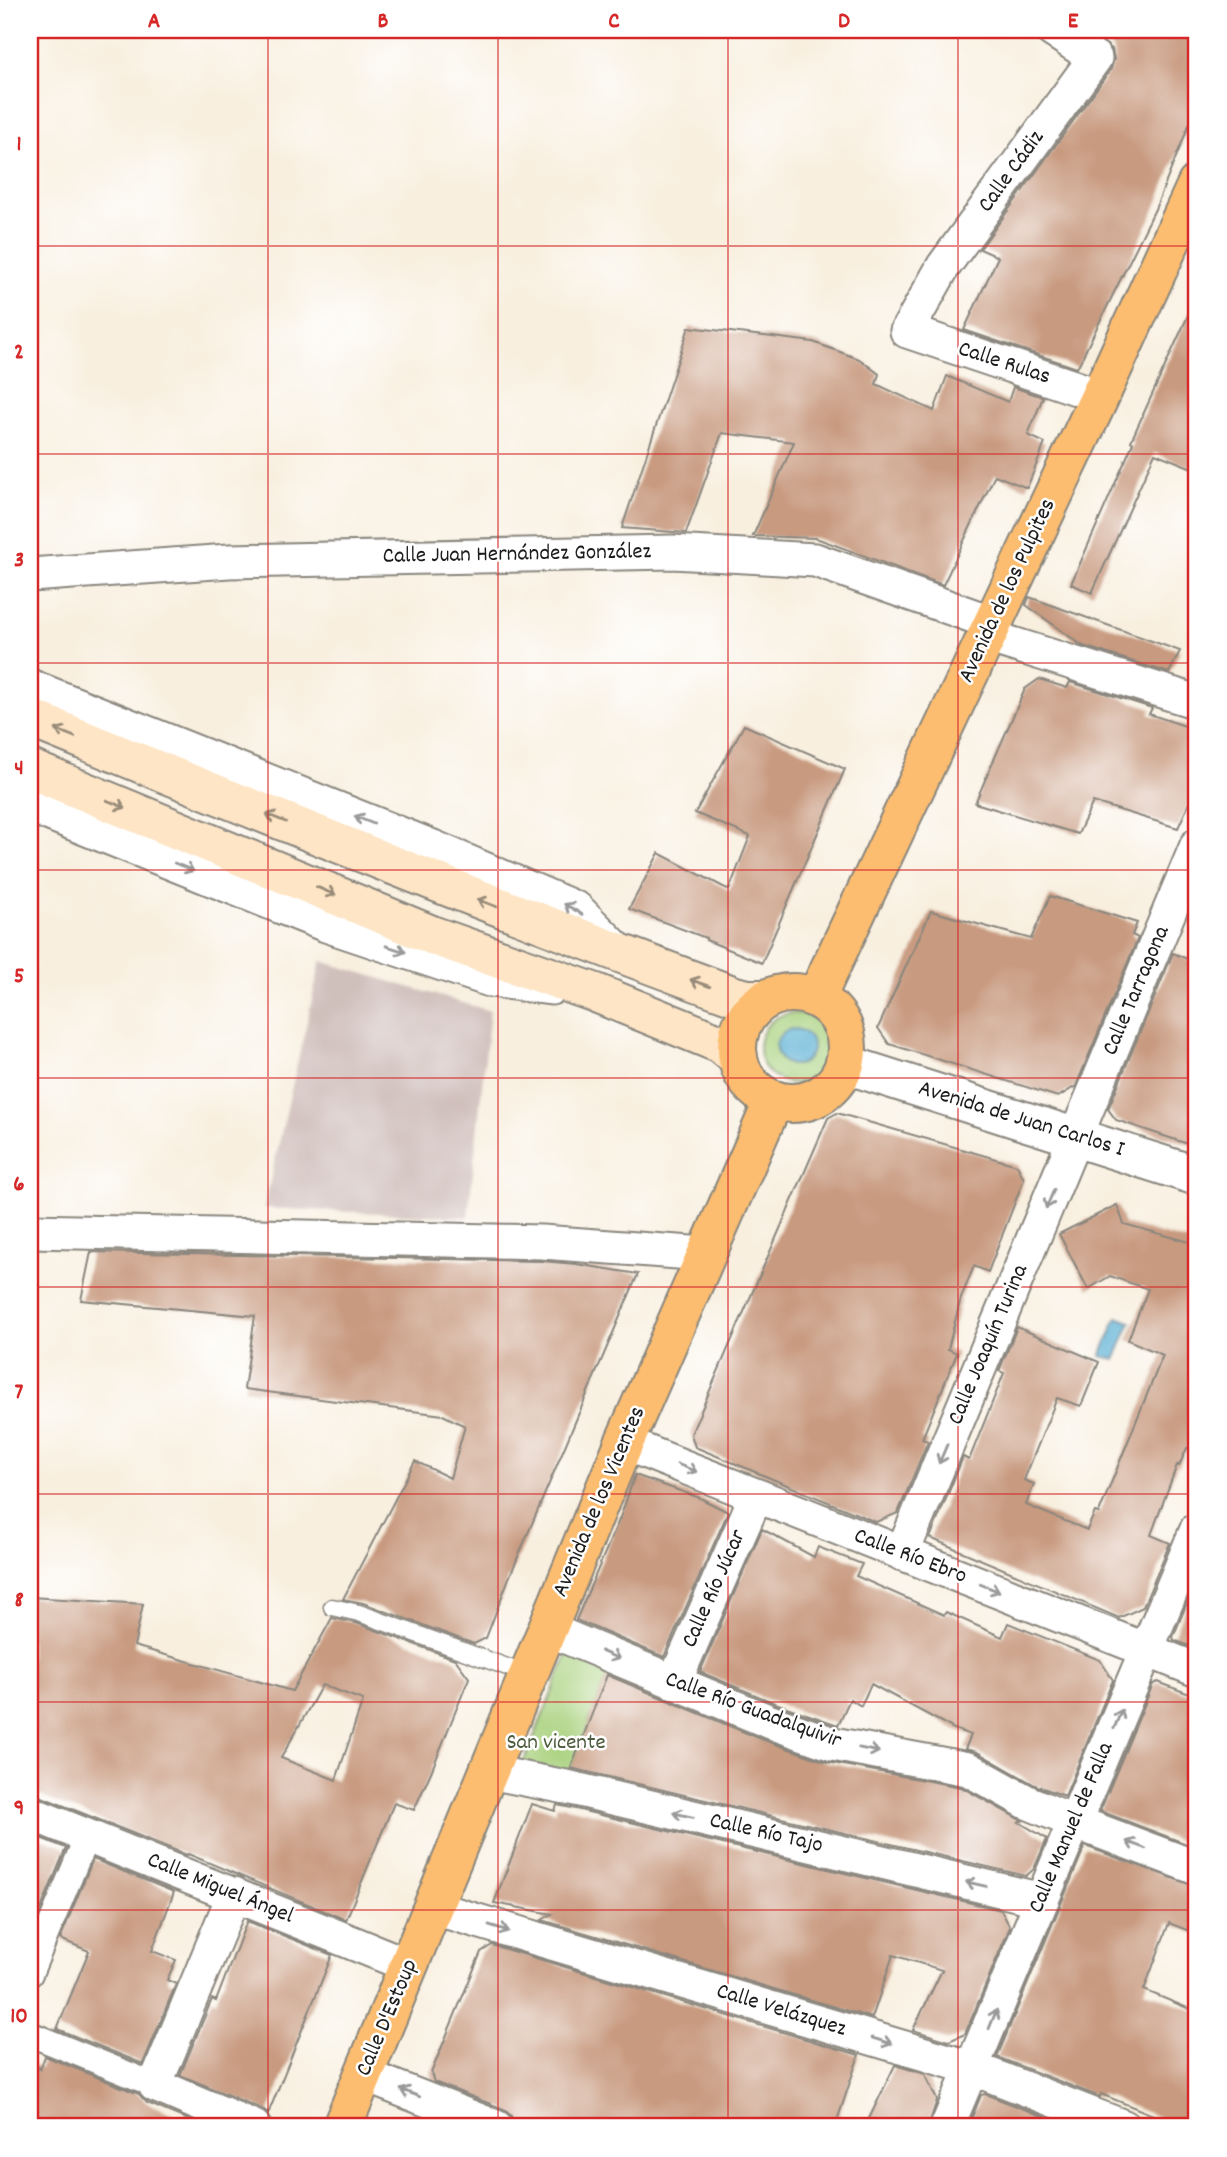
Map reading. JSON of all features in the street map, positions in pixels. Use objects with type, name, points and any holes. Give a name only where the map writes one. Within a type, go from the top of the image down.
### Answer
[{"type":"main road","name":"Avenida de los Pulpites","points":[[816,998],[1100,396],[1189,226],[1197,184]]},
{"type":"main road","points":[[30,718],[446,887],[735,996],[766,999],[793,992],[816,998],[828,1005],[837,1015],[845,1030],[848,1046],[839,1078],[828,1091],[801,1103],[774,1100],[754,1088],[741,1069],[737,1045],[744,1019],[766,999]]},
{"type":"main road","points":[[30,769],[434,936],[596,993],[722,1044],[738,1058]]},
{"type":"main road","name":"Avenida de los Vicentes","points":[[434,1908],[624,1443],[774,1100]]},
{"type":"main road","name":"Calle D'Estoup","points":[[342,2127],[434,1908]]},
{"type":"street","name":"Calle Cádiz","points":[[907,331],[943,267],[1095,58],[1052,30]]},
{"type":"street","name":"Calle Rulas","points":[[907,331],[1100,396]]},
{"type":"street","name":"Calle Juan Hernández González","points":[[30,575],[229,561],[672,552],[815,560],[990,630],[1197,702]]},
{"type":"street","points":[[30,686],[433,847],[577,909],[623,955]]},
{"type":"street","points":[[30,806],[326,926],[490,980],[596,993]]},
{"type":"street","name":"Calle Tarragona","points":[[1076,1136],[1197,845]]},
{"type":"street","name":"Avenida de Juan Carlos I","points":[[845,1064],[1197,1176]]},
{"type":"street","name":"Calle Joaquín Turina","points":[[902,1554],[1076,1136]]},
{"type":"street","points":[[30,1231],[542,1242],[705,1254]]},
{"type":"street","name":"Calle Río Ebro","points":[[624,1443],[1197,1670]]},
{"type":"street","name":"Calle Río Júcar","points":[[674,1683],[756,1496]]},
{"type":"street","name":"Calle Manuel de Falla","points":[[947,2127],[1197,1529]]},
{"type":"street","name":"Calle Río Guadalquivir","points":[[547,1629],[768,1721],[833,1744],[968,1769],[1027,1802],[1197,1868]]},
{"type":"street","name":"Calle Río Tajo","points":[[489,1772],[570,1788],[1042,1900]]},
{"type":"street","name":"Calle Miguel Ángel","points":[[30,1813],[410,1966]]},
{"type":"street","points":[[30,1974],[87,1836]]},
{"type":"street","points":[[155,2085],[234,1894]]},
{"type":"street","name":"Calle Velázquez","points":[[434,1908],[972,2068],[1124,2127]]},
{"type":"street","points":[[30,2034],[254,2127]]},
{"type":"street","points":[[364,2075],[496,2127]]},
{"type":"lane","points":[[332,1607],[359,1613],[529,1675]]},
{"type":"shaded area","points":[[321,961],[490,1011],[468,1217],[264,1208]]},
{"type":"green space","points":[[794,1013],[819,1023],[829,1048],[819,1073],[794,1083],[769,1073],[759,1048],[769,1023]]},
{"type":"green space","name":"San vicente","points":[[568,1653],[609,1671],[569,1775],[523,1764]]},
{"type":"water","points":[[794,1029],[807,1034],[812,1047],[807,1060],[794,1065],[781,1060],[776,1047],[781,1034]]},
{"type":"water","points":[[1117,1317],[1131,1322],[1115,1360],[1101,1356]]},
{"type":"building","points":[[1087,30],[1197,30],[1197,105],[1155,209],[1077,368],[964,330],[998,257],[980,249],[1111,69],[1114,59],[1112,49]]},
{"type":"building","points":[[1197,296],[1197,470],[1155,453],[1092,593],[1071,584],[1133,443],[1131,441]]},
{"type":"building","points":[[689,327],[813,342],[859,359],[879,374],[876,384],[934,411],[947,376],[1008,402],[1013,387],[1043,397],[1028,435],[1045,443],[1027,488],[995,475],[943,585],[816,538],[753,536],[794,442],[722,433],[686,533],[622,528]]},
{"type":"building","points":[[1029,597],[1180,651],[1169,673],[1083,646],[1026,605]]},
{"type":"building","points":[[1039,679],[1067,688],[1070,682],[1152,708],[1149,714],[1197,730],[1197,786],[1178,828],[1093,802],[1078,834],[975,803],[1025,689]]},
{"type":"building","points":[[744,725],[845,769],[762,963],[629,909],[659,853],[729,890],[750,836],[695,813]]},
{"type":"building","points":[[1050,896],[1137,923],[1132,935],[1138,938],[1076,1086],[1058,1097],[889,1044],[878,1028],[931,911],[1031,939]]},
{"type":"building","points":[[1173,953],[1197,963],[1197,1147],[1116,1120],[1108,1109]]},
{"type":"building","points":[[837,1113],[1017,1165],[1024,1179],[988,1272],[974,1266],[961,1298],[948,1349],[957,1353],[922,1439],[928,1441],[898,1513],[876,1522],[695,1447],[691,1434],[828,1118]]},
{"type":"building","points":[[1117,1205],[1124,1224],[1197,1244],[1197,1437],[1192,1449],[1187,1448],[1179,1466],[1177,1465],[1151,1535],[1170,1543],[1143,1607],[1119,1618],[930,1538],[963,1457],[969,1460],[1004,1373],[999,1371],[1017,1327],[1099,1362],[1081,1406],[1057,1398],[1024,1480],[1034,1484],[1026,1505],[1087,1530],[1095,1512],[1099,1513],[1163,1355],[1128,1340],[1148,1289],[1110,1276],[1088,1289],[1059,1234]]},
{"type":"building","points":[[91,1252],[541,1261],[638,1274],[486,1638],[474,1644],[363,1603],[343,1599],[415,1461],[450,1478],[465,1426],[443,1415],[244,1389],[255,1316],[81,1300]]},
{"type":"building","points":[[635,1475],[700,1498],[728,1512],[664,1657],[576,1620],[620,1518]]},
{"type":"building","points":[[762,1529],[814,1557],[818,1547],[862,1564],[856,1576],[944,1615],[946,1612],[1002,1637],[1008,1623],[1100,1660],[1113,1680],[1065,1796],[1035,1785],[977,1752],[965,1749],[971,1735],[954,1729],[871,1684],[861,1706],[850,1699],[838,1725],[700,1672]]},
{"type":"building","points":[[1197,1578],[1197,1649],[1174,1640],[1173,1637]]},
{"type":"building","points":[[30,1597],[143,1604],[134,1646],[292,1691],[332,1618],[356,1623],[455,1659],[469,1678],[414,1810],[394,1803],[346,1920],[188,1854],[30,1794]],"holes":[[[322,1685],[363,1700],[336,1780],[281,1758]]]},
{"type":"building","points":[[607,1675],[761,1739],[827,1762],[961,1787],[1022,1821],[1019,1822],[1047,1839],[1034,1869],[1026,1876],[571,1768]]},
{"type":"building","points":[[1158,1682],[1197,1697],[1197,1848],[1100,1811],[1153,1684]]},
{"type":"building","points":[[532,1804],[555,1811],[557,1805],[567,1807],[1001,1910],[1010,1927],[965,2034],[949,2041],[913,2030],[942,1970],[893,1955],[872,2018],[542,1920],[552,1914],[494,1903]]},
{"type":"building","points":[[30,1834],[66,1848],[33,1928],[30,1927]]},
{"type":"building","points":[[1085,1846],[1197,1887],[1197,1934],[1169,1923],[1144,1990],[1197,2012],[1197,2127],[1183,2127],[997,2057]]},
{"type":"building","points":[[93,1859],[174,1892],[152,1951],[176,1960],[167,1980],[176,1984],[143,2064],[57,2029],[89,1951],[60,1939]]},
{"type":"building","points":[[247,1921],[332,1955],[268,2114],[262,2109],[180,2075],[212,1999],[216,2001]]},
{"type":"building","points":[[492,1945],[859,2055],[835,2127],[515,2127],[511,2116],[504,2109],[434,2082],[431,2073],[481,1952]]},
{"type":"building","points":[[45,2056],[139,2094],[147,2103],[205,2127],[30,2127],[30,2064],[40,2069]]},
{"type":"building","points":[[895,2065],[925,2074],[937,2100],[928,2127],[865,2127]]},
{"type":"building","points":[[985,2094],[1045,2117],[1040,2127],[968,2127],[981,2095]]}]
